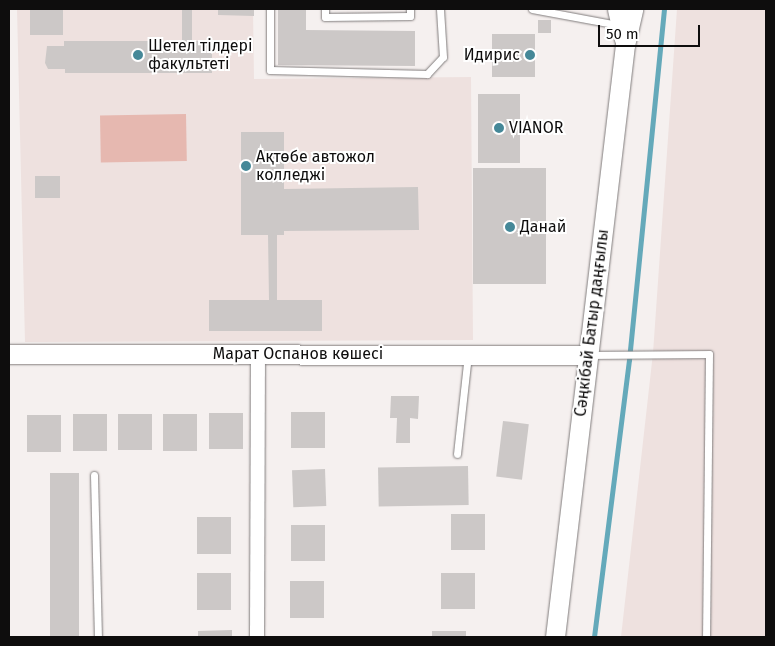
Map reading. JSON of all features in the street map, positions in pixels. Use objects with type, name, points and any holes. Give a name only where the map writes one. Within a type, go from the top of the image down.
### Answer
[{"type":"main road","name":"Сәңкібай Батыр даңғылы","points":[[554,637],[626,45],[633,9]]},
{"type":"main road","points":[[619,17],[626,45]]},
{"type":"main road","name":"Марат Оспанов көшесі","points":[[9,354],[588,355]]},
{"type":"street","points":[[257,637],[258,354]]},
{"type":"lane","points":[[270,9],[270,70],[426,74],[443,57],[440,9]]},
{"type":"lane","points":[[325,9],[325,17],[410,16],[410,9]]},
{"type":"lane","points":[[532,9],[619,17]]},
{"type":"lane","points":[[588,355],[709,354],[706,637]]},
{"type":"lane","points":[[457,454],[468,355]]},
{"type":"lane","points":[[94,475],[98,637]]},
{"type":"shaded area","name":"Ақтөбе автожол колледжі","points":[[17,9],[253,9],[254,79],[471,77],[473,340],[25,342]]},
{"type":"shaded area","points":[[677,9],[766,9],[766,637],[621,637],[653,353]]},
{"type":"shaded area","points":[[186,114],[187,161],[101,162],[100,116]]},
{"type":"building","points":[[30,9],[63,9],[63,35],[30,35]]},
{"type":"building","points":[[182,9],[192,9],[192,41],[212,41],[212,73],[65,73],[65,69],[48,69],[45,63],[47,46],[64,46],[64,41],[182,41]]},
{"type":"building","points":[[218,9],[254,9],[254,16],[218,15]]},
{"type":"building","points":[[278,9],[306,9],[306,30],[415,31],[415,66],[278,65]]},
{"type":"building","points":[[538,20],[551,20],[551,33],[538,33]]},
{"type":"building","points":[[492,34],[535,34],[535,77],[492,77]]},
{"type":"building","name":"VIANOR","points":[[478,94],[520,94],[520,163],[478,163]]},
{"type":"building","points":[[241,132],[284,132],[284,189],[418,187],[419,230],[284,231],[284,235],[277,235],[277,300],[322,300],[322,331],[209,331],[209,300],[269,300],[268,235],[241,235]]},
{"type":"building","name":"Данай","points":[[473,168],[546,168],[546,284],[473,284]]},
{"type":"building","points":[[35,176],[60,176],[60,198],[35,198]]},
{"type":"building","points":[[391,396],[419,396],[418,419],[410,418],[410,443],[396,443],[397,418],[390,418]]},
{"type":"building","points":[[291,412],[325,412],[325,448],[291,448]]},
{"type":"building","points":[[209,413],[243,413],[243,449],[209,449]]},
{"type":"building","points":[[73,414],[107,414],[107,451],[73,451]]},
{"type":"building","points":[[118,414],[152,414],[152,450],[118,450]]},
{"type":"building","points":[[163,414],[197,414],[197,451],[163,451]]},
{"type":"building","points":[[27,415],[61,415],[61,452],[27,452]]},
{"type":"building","points":[[503,421],[529,424],[522,480],[496,477]]},
{"type":"building","points":[[468,466],[469,505],[379,507],[378,468]]},
{"type":"building","points":[[325,469],[326,506],[293,507],[292,470]]},
{"type":"building","points":[[50,473],[79,473],[79,637],[50,637]]},
{"type":"building","points":[[451,514],[485,514],[485,550],[451,550]]},
{"type":"building","points":[[197,517],[231,517],[231,554],[197,554]]},
{"type":"building","points":[[291,525],[325,525],[325,561],[291,561]]},
{"type":"building","points":[[197,573],[231,573],[231,610],[197,610]]},
{"type":"building","points":[[441,573],[475,573],[475,609],[441,609]]},
{"type":"building","points":[[290,581],[324,581],[324,618],[290,618]]},
{"type":"building","points":[[232,630],[232,637],[198,637],[198,631]]},
{"type":"building","points":[[432,631],[466,631],[466,637],[432,637]]},
{"type":"waterway","points":[[594,637],[629,360],[664,9]]},
{"type":"place","name":"Шетел тілдері факультеті","points":[[138,55]]},
{"type":"place","name":"Идирис","points":[[530,55]]},
{"type":"place","name":"VIANOR","points":[[499,128]]},
{"type":"place","name":"Ақтөбе автожол колледжі","points":[[246,166]]},
{"type":"place","name":"Данай","points":[[510,227]]}]
